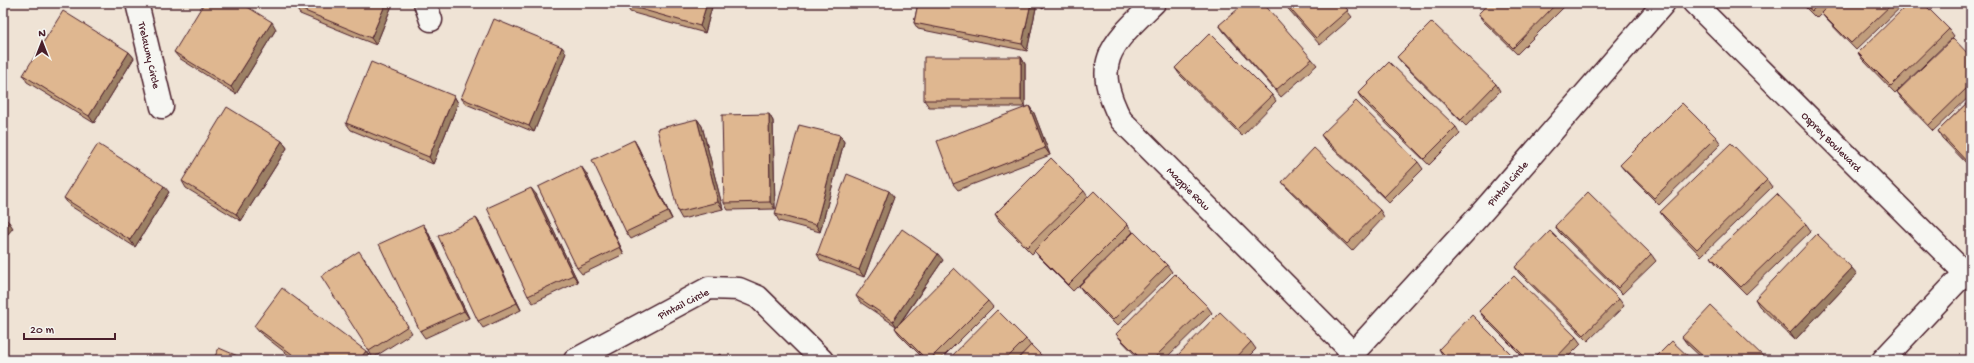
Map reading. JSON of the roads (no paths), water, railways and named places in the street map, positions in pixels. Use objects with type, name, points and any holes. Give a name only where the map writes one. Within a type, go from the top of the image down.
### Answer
[{"type":"street","name":"Trelawny Circle","points":[[137,3],[162,107]]},
{"type":"street","name":"Magpie Row","points":[[1154,3],[1119,37],[1109,55],[1106,78],[1107,85],[1110,99],[1121,120],[1350,357]]},
{"type":"street","name":"Pintail Circle","points":[[1350,357],[1477,218],[1664,3]]},
{"type":"street","name":"Osprey Boulevard","points":[[1694,3],[1968,276]]},
{"type":"street","points":[[1882,360],[1968,276]]},
{"type":"street","name":"Pintail Circle","points":[[575,360],[709,288],[740,289],[758,297],[822,360]]}]
